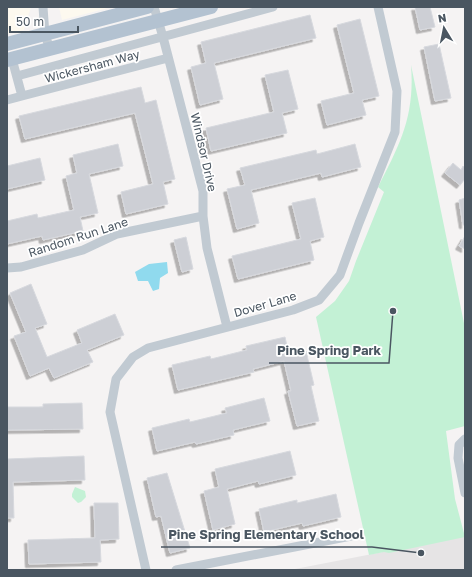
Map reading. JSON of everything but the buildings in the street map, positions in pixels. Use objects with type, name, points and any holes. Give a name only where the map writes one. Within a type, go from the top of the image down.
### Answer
[{"type":"main road","points":[[7,44],[148,7]]},
{"type":"main road","points":[[10,60],[211,7]]},
{"type":"street","points":[[43,7],[46,35],[50,50]]},
{"type":"street","name":"Windsor Drive","points":[[154,7],[203,190],[203,216],[207,248],[227,327]]},
{"type":"street","points":[[17,76],[273,7]]},
{"type":"street","name":"Dover Lane","points":[[146,570],[110,412],[116,379],[133,357],[148,348],[292,310],[319,300],[340,275],[395,132],[397,91],[378,7]]},
{"type":"street","name":"Wickersham Way","points":[[7,100],[168,58]]},
{"type":"street","points":[[10,60],[17,76],[22,96]]},
{"type":"street","name":"Random Run Lane","points":[[7,268],[21,267],[83,250],[117,234],[203,216]]},
{"type":"street","points":[[465,440],[459,445],[458,458],[465,493]]},
{"type":"street","points":[[176,570],[351,536]]},
{"type":"shaded area","points":[[7,7],[31,7],[24,30],[7,34]]},
{"type":"shaded area","points":[[59,7],[112,7],[62,20]]},
{"type":"shaded area","points":[[465,536],[465,570],[290,570]]},
{"type":"green space","points":[[411,65],[465,328],[465,426],[446,431],[455,499],[465,537],[389,553],[384,552],[369,555],[316,317],[335,301],[349,281],[384,192],[378,187],[399,143],[408,115],[411,100]]},
{"type":"green space","points":[[75,487],[85,491],[86,497],[78,503],[72,497]]},
{"type":"water","points":[[167,262],[168,273],[160,278],[159,289],[153,291],[148,281],[138,281],[135,272],[149,264]]},
{"type":"place","name":"Pine Spring Park","points":[[393,311]]},
{"type":"place","name":"Pine Spring Elementary School","points":[[421,553]]}]
